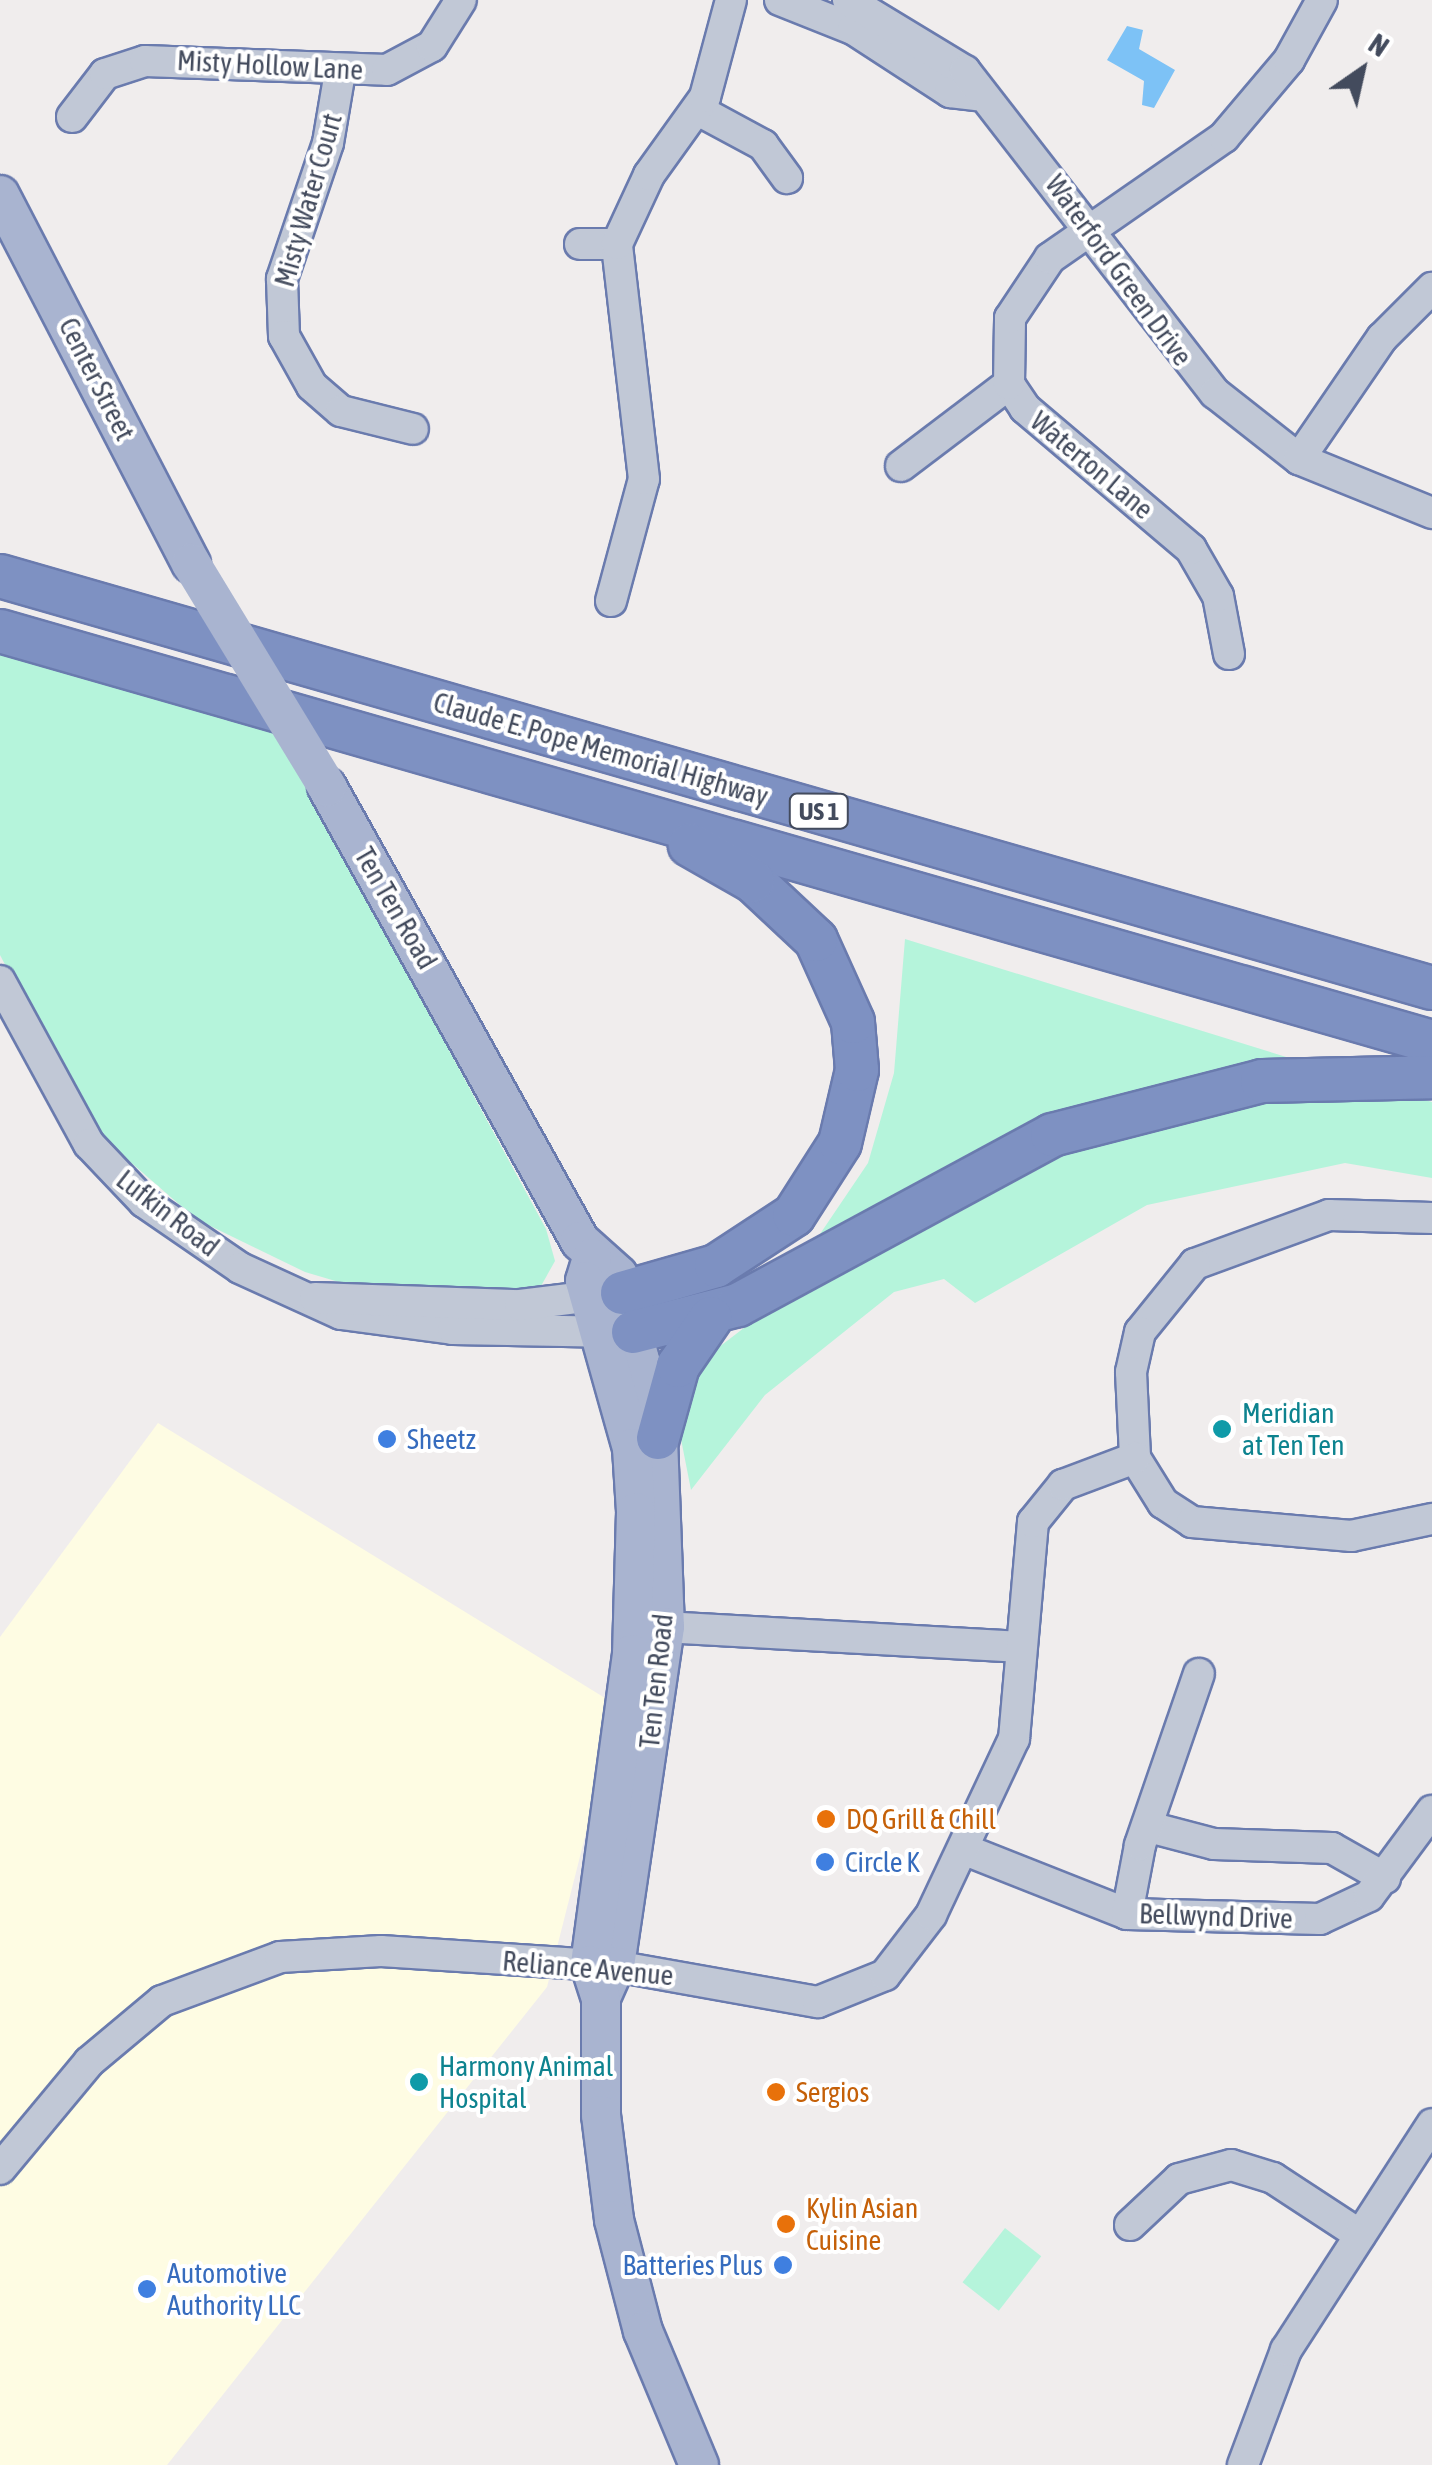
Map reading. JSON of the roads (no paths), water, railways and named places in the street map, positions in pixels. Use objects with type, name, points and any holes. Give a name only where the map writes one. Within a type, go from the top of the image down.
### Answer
[{"type":"highway","name":"Claude E. Pope Memorial Highway","points":[[0,576],[1432,988]]},
{"type":"highway","name":"Claude E. Pope Memorial Highway","points":[[0,631],[1432,1042]]},
{"type":"highway","points":[[607,1302],[716,1266],[794,1216],[840,1143],[857,1070],[853,1022],[816,940],[754,881],[638,814]]},
{"type":"highway","points":[[658,1438],[678,1366],[711,1318],[1052,1135],[1262,1081],[1432,1077]]},
{"type":"highway","points":[[607,1302],[711,1318]]},
{"type":"main road","name":"Center Street","points":[[0,195],[191,563]]},
{"type":"main road","name":"Ten Ten Road","points":[[191,563],[326,787],[607,1302],[658,1438],[665,1626],[602,1976]]},
{"type":"main road","name":"Ten Ten Road","points":[[607,1302],[632,1448],[637,1590],[602,1976],[614,2220],[649,2349],[699,2465]]},
{"type":"street","name":"Misty Hollow Lane","points":[[72,117],[105,74],[145,61],[340,72],[387,70],[420,55],[461,0]]},
{"type":"street","points":[[611,601],[644,479],[617,244],[642,186],[698,110],[731,0]]},
{"type":"street","points":[[780,0],[852,29],[950,92],[976,95]]},
{"type":"street","name":"Waterford Green Drive","points":[[848,0],[950,60],[1089,232],[1192,371],[1299,459],[1432,513]]},
{"type":"street","name":"Waterton Lane","points":[[1229,654],[1218,596],[1191,549],[1043,430],[1009,384],[1018,299],[1050,258],[1224,136],[1289,60],[1322,0]]},
{"type":"street","name":"Misty Water Court","points":[[340,72],[328,143],[282,279],[284,336],[299,369],[341,411],[413,429]]},
{"type":"street","points":[[698,110],[763,145],[787,178]]},
{"type":"street","points":[[580,244],[617,244]]},
{"type":"street","points":[[1299,459],[1382,338],[1432,288]]},
{"type":"street","points":[[902,466],[1009,384]]},
{"type":"street","name":"Lufkin Road","points":[[0,981],[51,1086],[115,1174],[206,1248],[315,1298],[520,1306],[607,1302]]},
{"type":"street","points":[[1432,1218],[1329,1214],[1195,1264],[1140,1332],[1135,1458],[1163,1502],[1214,1528],[1351,1536],[1432,1519]]},
{"type":"street","name":"Reliance Avenue","points":[[0,2169],[122,2032],[212,1978],[330,1950],[602,1976],[782,1999],[848,1995],[901,1962],[963,1848],[1014,1739],[1027,1542],[1042,1506],[1088,1471],[1135,1458]]},
{"type":"street","points":[[665,1626],[1020,1648]]},
{"type":"street","points":[[1127,1914],[1149,1828],[1199,1674]]},
{"type":"street","name":"Bellwynd Drive","points":[[963,1848],[1127,1914],[1320,1920],[1356,1908],[1385,1878],[1432,1812]]},
{"type":"street","points":[[1149,1828],[1214,1844],[1332,1848],[1385,1878]]},
{"type":"street","points":[[1244,2465],[1266,2388],[1432,2124]]},
{"type":"street","points":[[1130,2225],[1179,2178],[1231,2166],[1273,2178],[1360,2235]]},
{"type":"water","points":[[1127,26],[1143,30],[1139,49],[1175,70],[1154,108],[1142,105],[1144,81],[1107,60]]},
{"type":"place","name":"Meridian at Ten Ten","points":[[1222,1429]]},
{"type":"place","name":"Sheetz","points":[[387,1439]]},
{"type":"place","name":"DQ Grill & Chill","points":[[826,1819]]},
{"type":"place","name":"Circle K","points":[[825,1862]]},
{"type":"place","name":"Harmony Animal Hospital","points":[[419,2082]]},
{"type":"place","name":"Sergios","points":[[776,2092]]},
{"type":"place","name":"Kylin Asian Cuisine","points":[[786,2224]]},
{"type":"place","name":"Batteries Plus","points":[[783,2265]]},
{"type":"place","name":"Automotive Authority LLC","points":[[147,2289]]}]
